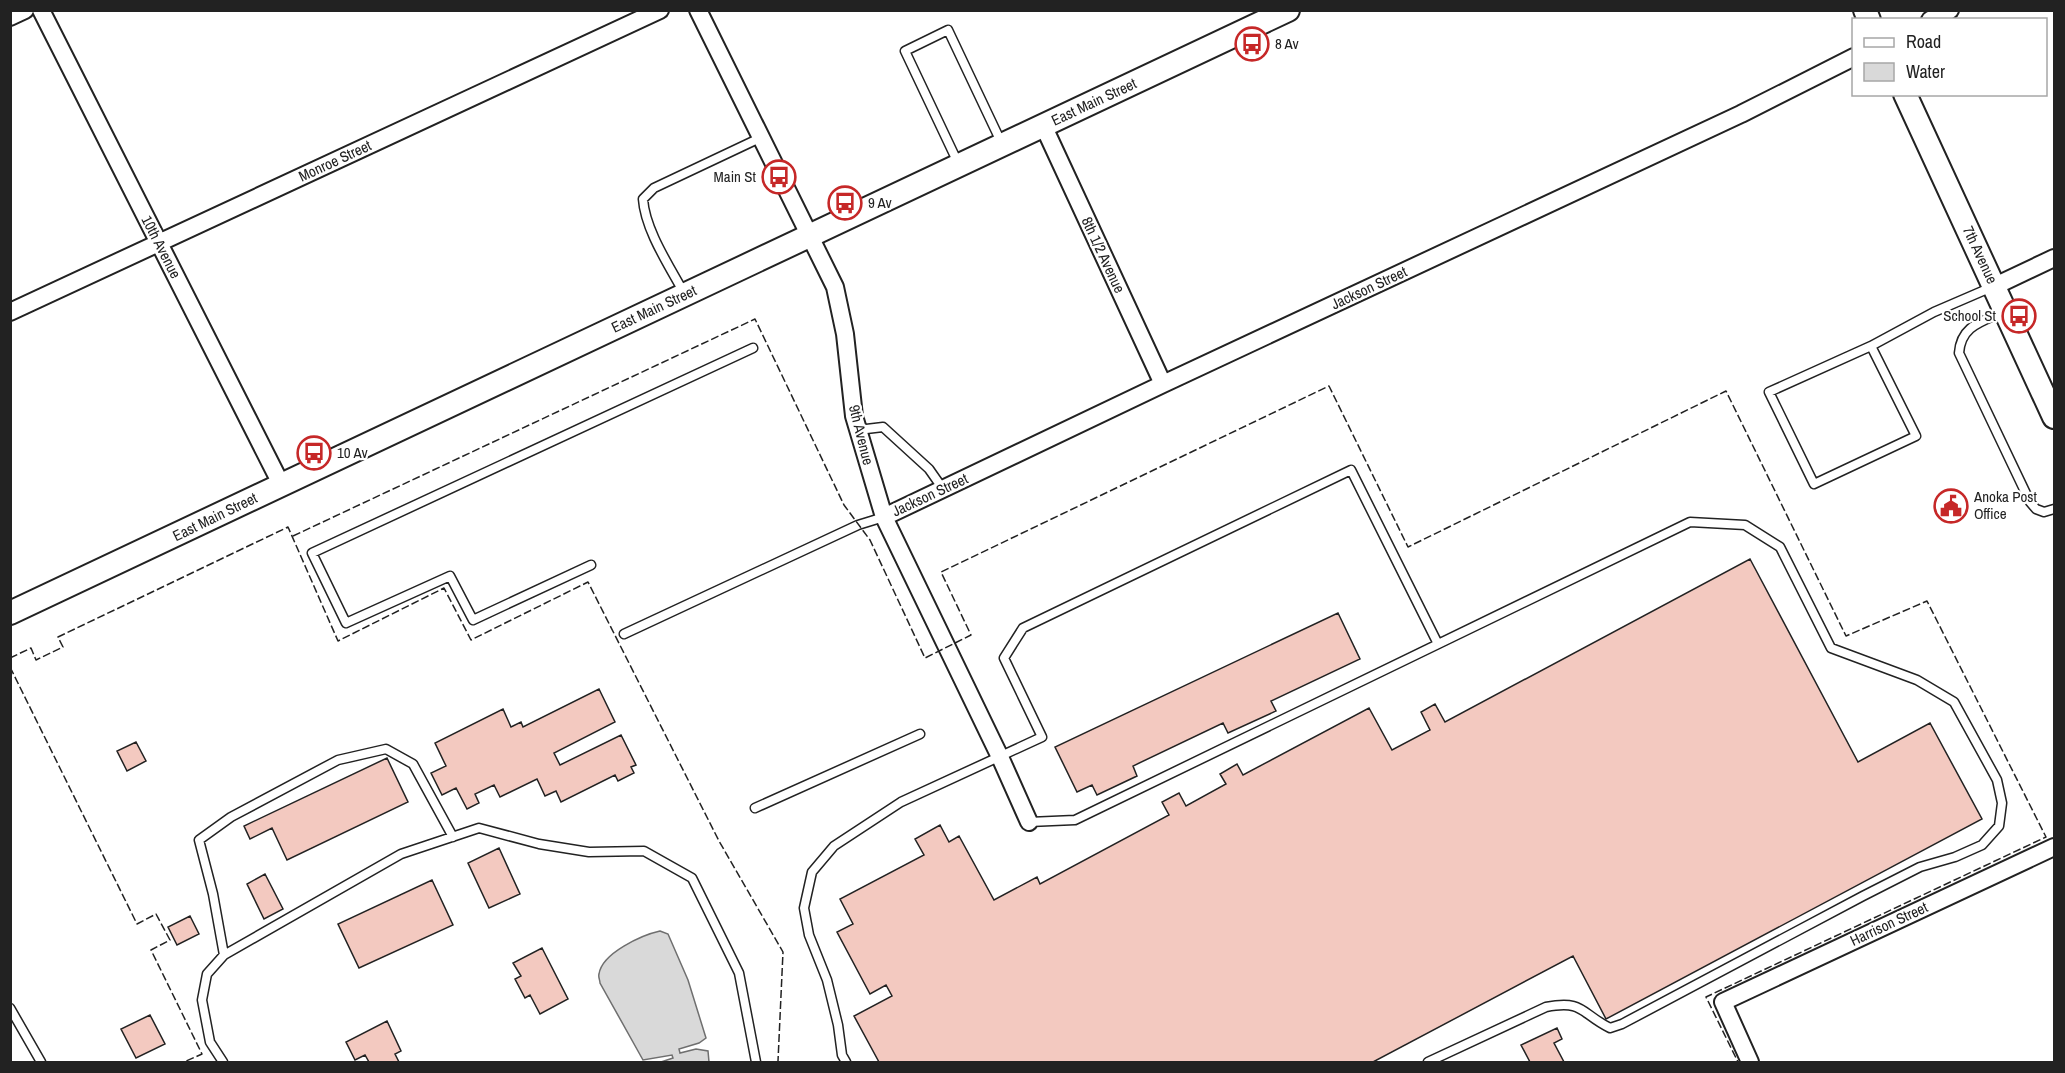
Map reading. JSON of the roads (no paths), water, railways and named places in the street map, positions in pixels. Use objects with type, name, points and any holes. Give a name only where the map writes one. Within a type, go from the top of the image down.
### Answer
[{"type":"main road","name":"East Main Street","points":[[14,612],[1043,125],[1254,18],[1288,10]]},
{"type":"main road","name":"7th Avenue","points":[[1906,96],[2055,417]]},
{"type":"street","points":[[10,17],[25,10]]},
{"type":"street","name":"10th Avenue","points":[[41,10],[281,484]]},
{"type":"street","name":"Monroe Street","points":[[10,312],[660,10]]},
{"type":"street","name":"9th Avenue","points":[[698,10],[835,287],[845,334],[854,416],[884,517],[1029,822]]},
{"type":"street","points":[[1934,18],[1950,10]]},
{"type":"street","name":"Jackson Street","points":[[884,517],[1742,114],[1852,58]]},
{"type":"street","name":"8th 1/2 Avenue","points":[[1043,125],[1163,384]]},
{"type":"street","points":[[1995,286],[2055,258]]},
{"type":"street","name":"Harrison Street","points":[[1750,1062],[1723,1002],[2055,847]]},
{"type":"lane","points":[[959,165],[906,51],[948,30],[1003,144]]},
{"type":"lane","points":[[685,295],[660,247],[644,210],[643,198],[654,189],[762,138]]},
{"type":"lane","points":[[1870,346],[1917,436],[1814,484],[1769,392],[1870,346],[1934,312],[1995,286]]},
{"type":"lane","points":[[2006,310],[1967,331],[1960,341],[1959,353],[2030,502],[2036,509],[2044,512],[2055,509]]},
{"type":"lane","points":[[591,565],[473,620],[450,576],[346,623],[312,553],[753,348]]},
{"type":"lane","points":[[858,430],[883,427],[929,469],[943,489]]},
{"type":"lane","points":[[846,1062],[842,1055],[838,1025],[827,980],[808,935],[804,908],[812,872],[834,846],[901,802],[1042,737],[1004,658],[1023,628],[1351,470],[1438,644]]},
{"type":"lane","points":[[624,634],[849,529],[884,517]]},
{"type":"lane","points":[[1029,822],[1075,820],[1690,522],[1745,525],[1780,547],[1831,648],[1917,680],[1954,702],[1997,780],[2002,802],[1999,826],[1982,845],[1955,857],[1920,867],[1622,1024],[1610,1028],[1575,1005],[1546,1007],[1428,1062]]},
{"type":"lane","points":[[755,808],[920,734]]},
{"type":"lane","points":[[224,955],[213,894],[199,840],[231,817],[338,760],[386,749],[413,764],[453,837]]},
{"type":"lane","points":[[223,1062],[210,1042],[202,1000],[207,974],[224,955],[401,854],[479,828],[538,844],[589,852],[644,851],[692,878],[739,973],[756,1062]]},
{"type":"lane","points":[[10,1008],[40,1062]]},
{"type":"water","points":[[660,931],[668,934],[688,980],[706,1038],[699,1043],[679,1049],[680,1053],[696,1049],[708,1051],[709,1062],[661,1062],[673,1058],[672,1055],[643,1060],[600,983],[599,975],[602,966],[615,952],[643,936]]},
{"type":"place","name":"8 Av","points":[[1252,44]]},
{"type":"place","name":"Main St","points":[[779,177]]},
{"type":"place","name":"9 Av","points":[[845,203]]},
{"type":"place","name":"School St","points":[[2019,316]]},
{"type":"place","name":"10 Av","points":[[314,453]]},
{"type":"place","name":"Anoka Post Office","points":[[1951,506]]}]
